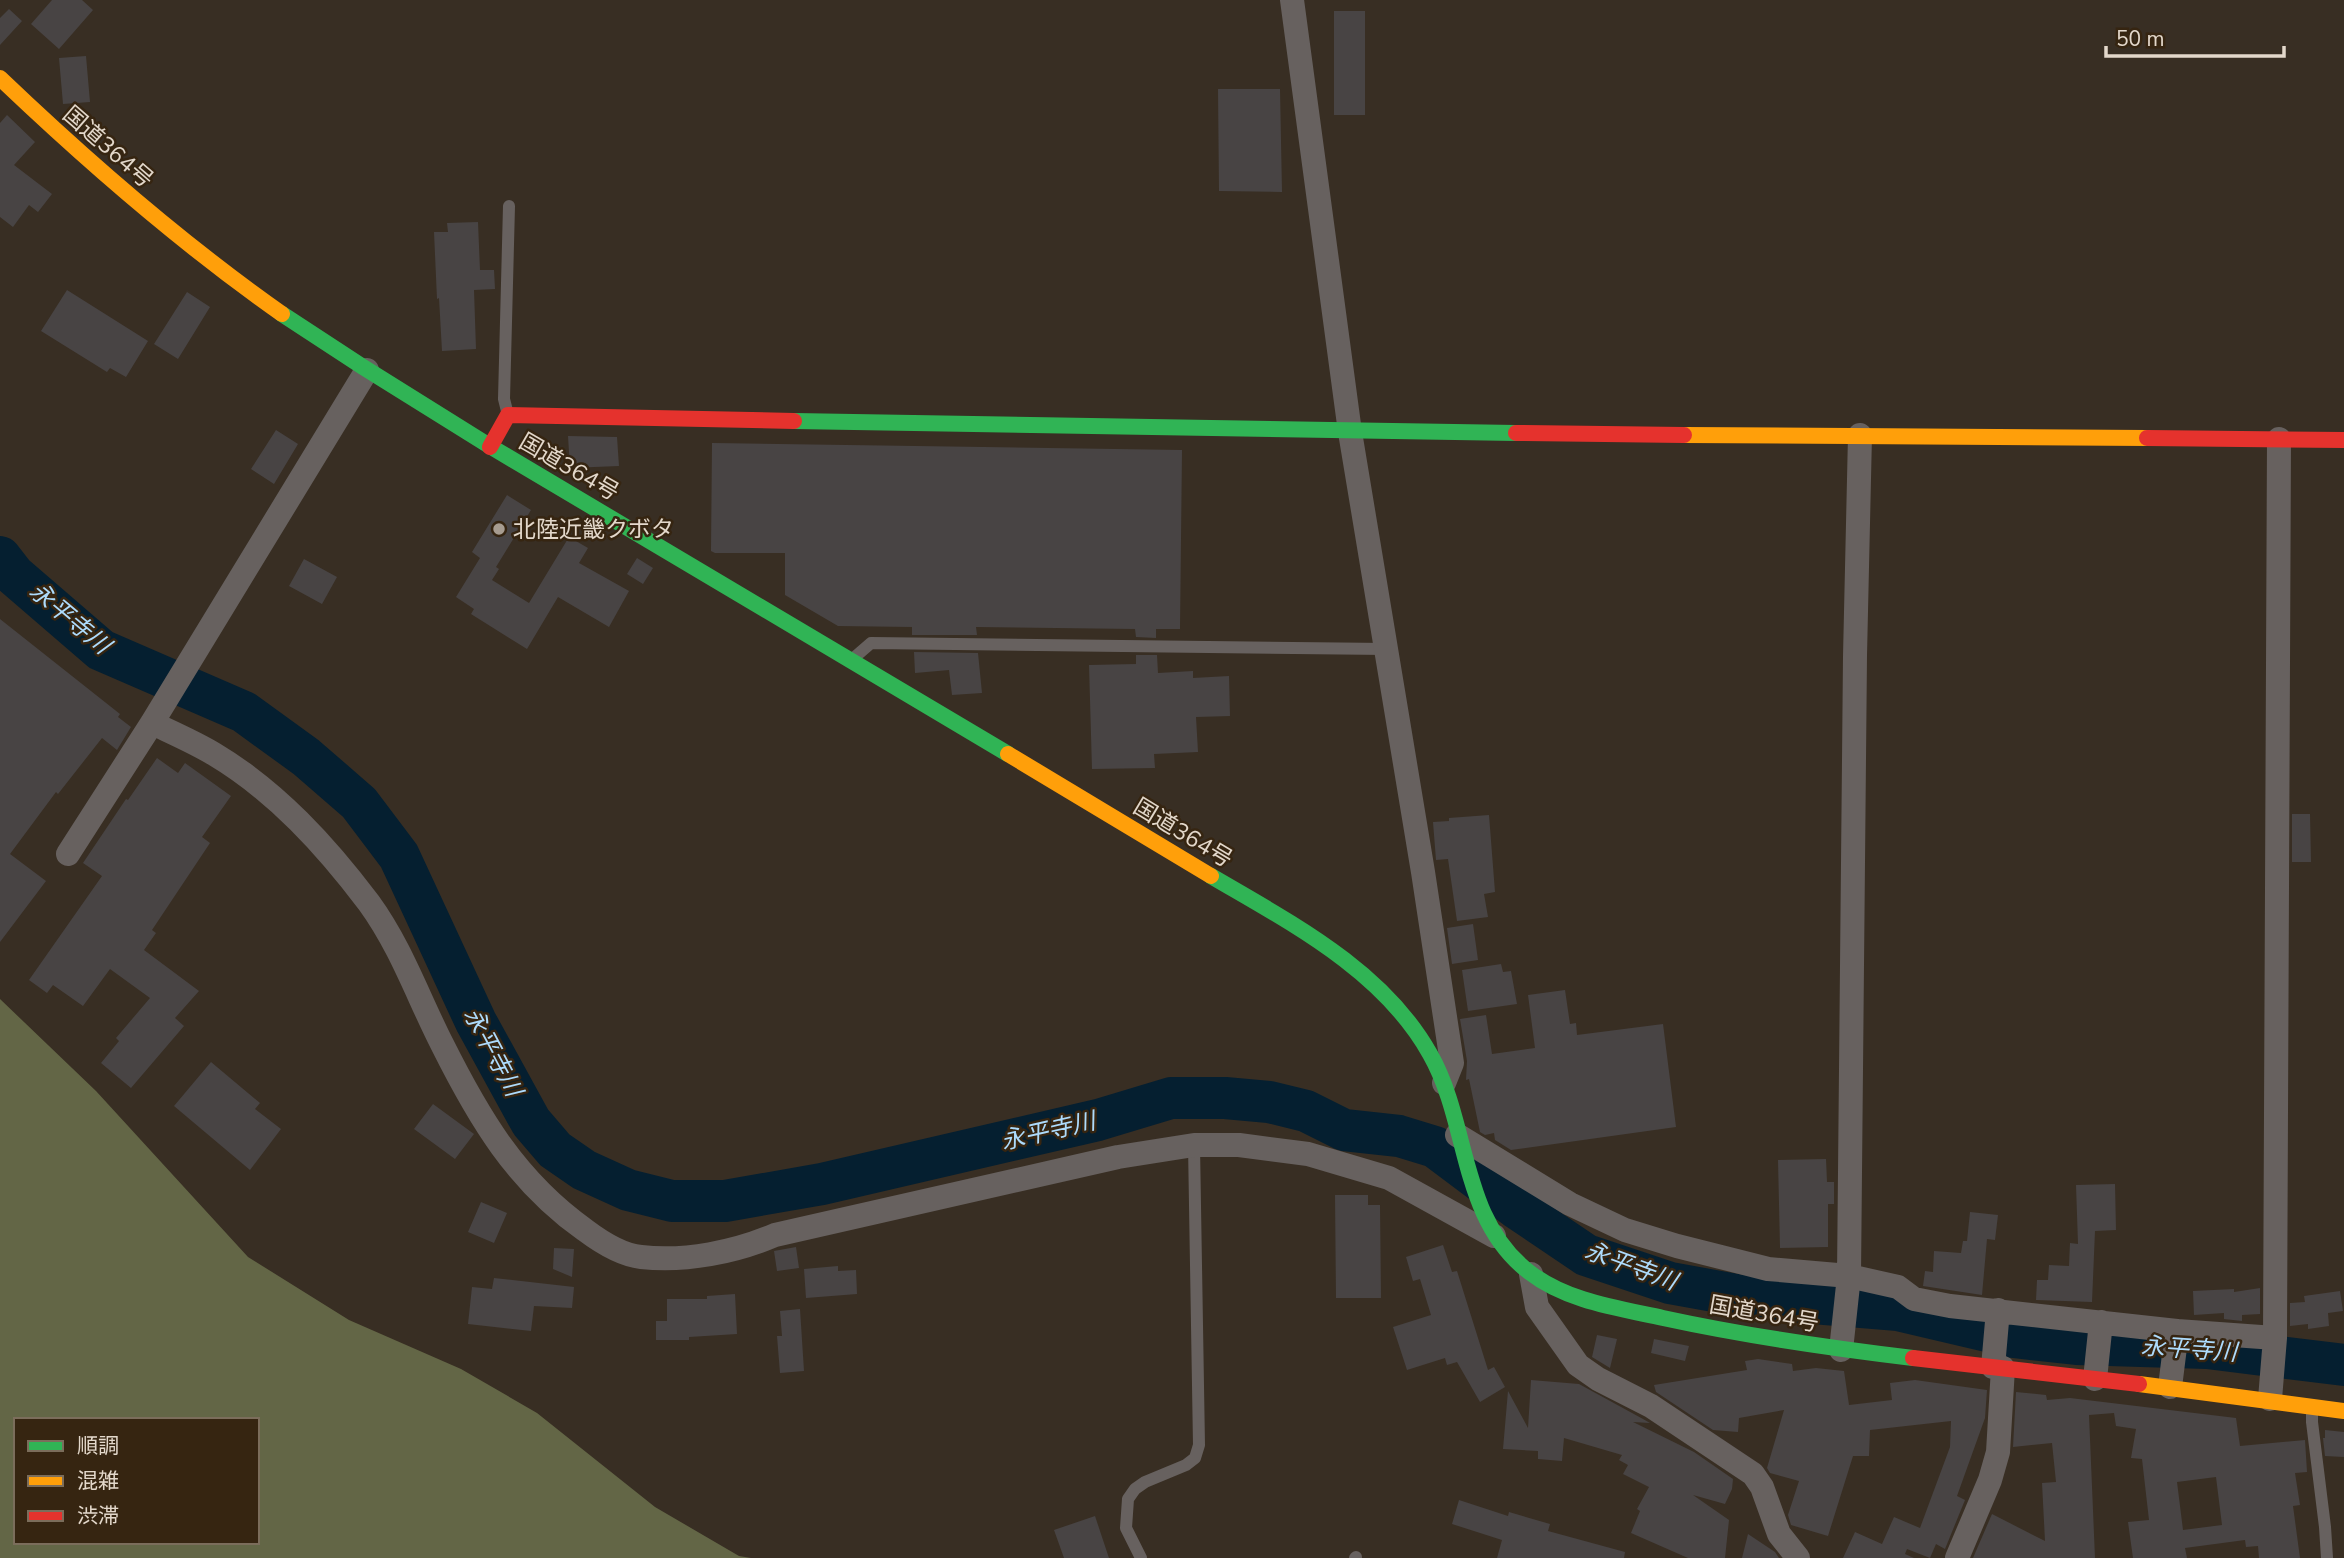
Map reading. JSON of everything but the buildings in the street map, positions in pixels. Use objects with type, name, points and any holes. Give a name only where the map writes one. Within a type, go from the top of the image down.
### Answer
[{"type":"main road","name":"国道364号","points":[[0,79],[149,213],[238,284],[367,370],[490,447],[1286,920],[1342,957],[1387,996],[1410,1022],[1431,1054],[1444,1084],[1470,1185],[1489,1228],[1513,1258],[1531,1274],[1570,1294],[1604,1305],[1779,1342],[1842,1343],[1997,1364],[2096,1372],[2270,1393],[2312,1406],[2344,1411]]},
{"type":"main road","points":[[490,447],[508,415],[1350,432],[2344,440]]},
{"type":"street","points":[[1292,0],[1350,432],[1452,1063],[1444,1084]]},
{"type":"street","points":[[68,854],[157,716],[367,370]]},
{"type":"street","points":[[1842,1343],[1849,1282],[1854,683],[1860,435]]},
{"type":"street","points":[[2270,1393],[2274,1342],[2279,439]]},
{"type":"street","points":[[157,716],[214,754],[289,810],[328,854],[370,905],[404,962],[441,1044],[497,1142],[534,1188],[564,1215],[605,1245],[639,1258],[688,1257],[746,1247],[775,1235],[999,1182],[1118,1157],[1194,1145],[1239,1145],[1308,1154],[1390,1178],[1489,1228]]},
{"type":"street","points":[[1459,1140],[1570,1204],[1625,1230],[1768,1269],[1898,1287],[1914,1299],[1998,1313],[2176,1334],[2274,1342]]},
{"type":"street","points":[[1531,1274],[1537,1307],[1578,1365],[1598,1379],[1651,1406],[1753,1474],[1762,1487],[1779,1534],[1798,1558]]},
{"type":"street","points":[[1957,1558],[1990,1480],[1998,1452],[1998,1313]]},
{"type":"street","points":[[2096,1372],[2101,1325]]},
{"type":"street","points":[[2171,1381],[2176,1334]]},
{"type":"lane","points":[[508,415],[504,400],[509,206]]},
{"type":"lane","points":[[850,660],[871,643],[1387,649]]},
{"type":"lane","points":[[1141,1558],[1126,1528],[1128,1499],[1135,1489],[1145,1482],[1186,1465],[1195,1458],[1199,1445],[1194,1145]]},
{"type":"lane","points":[[2312,1406],[2327,1558]]},
{"type":"green space","points":[[0,999],[96,1091],[248,1257],[349,1320],[461,1369],[537,1413],[655,1507],[739,1556],[751,1558],[0,1558]]},
{"type":"waterway","name":"永平寺川","points":[[0,557],[14,575],[101,650],[244,712],[306,757],[359,803],[399,856],[476,1022],[531,1122],[555,1150],[584,1170],[628,1190],[672,1201],[725,1201],[822,1184],[1098,1120],[1171,1098],[1225,1098],[1269,1102],[1306,1111],[1344,1130],[1399,1136],[1435,1147],[1515,1207],[1586,1255],[1670,1283],[1753,1298],[1898,1310],[2013,1337],[2076,1344],[2207,1348],[2344,1365]]},
{"type":"traffic: fast","points":[[282,314],[488,445],[1008,754]]},
{"type":"traffic: fast","points":[[794,421],[1516,433]]},
{"type":"traffic: fast","points":[[1211,876],[1333,951],[1387,997],[1410,1024],[1430,1054],[1443,1081],[1477,1198],[1490,1225],[1506,1250],[1543,1282],[1576,1297],[1628,1311],[1756,1336],[1913,1358]]},
{"type":"traffic: slow","points":[[0,78],[136,201],[282,314]]},
{"type":"traffic: slow","points":[[1684,435],[2147,438]]},
{"type":"traffic: slow","points":[[1008,754],[1211,876]]},
{"type":"traffic: slow","points":[[2139,1384],[2344,1411]]},
{"type":"traffic: jam","points":[[490,447],[508,415],[794,421]]},
{"type":"traffic: jam","points":[[1516,433],[1684,435]]},
{"type":"traffic: jam","points":[[2147,438],[2344,440]]},
{"type":"traffic: jam","points":[[1913,1358],[2139,1384]]},
{"type":"place","name":"北陸近畿クボタ","points":[[499,529]]}]
